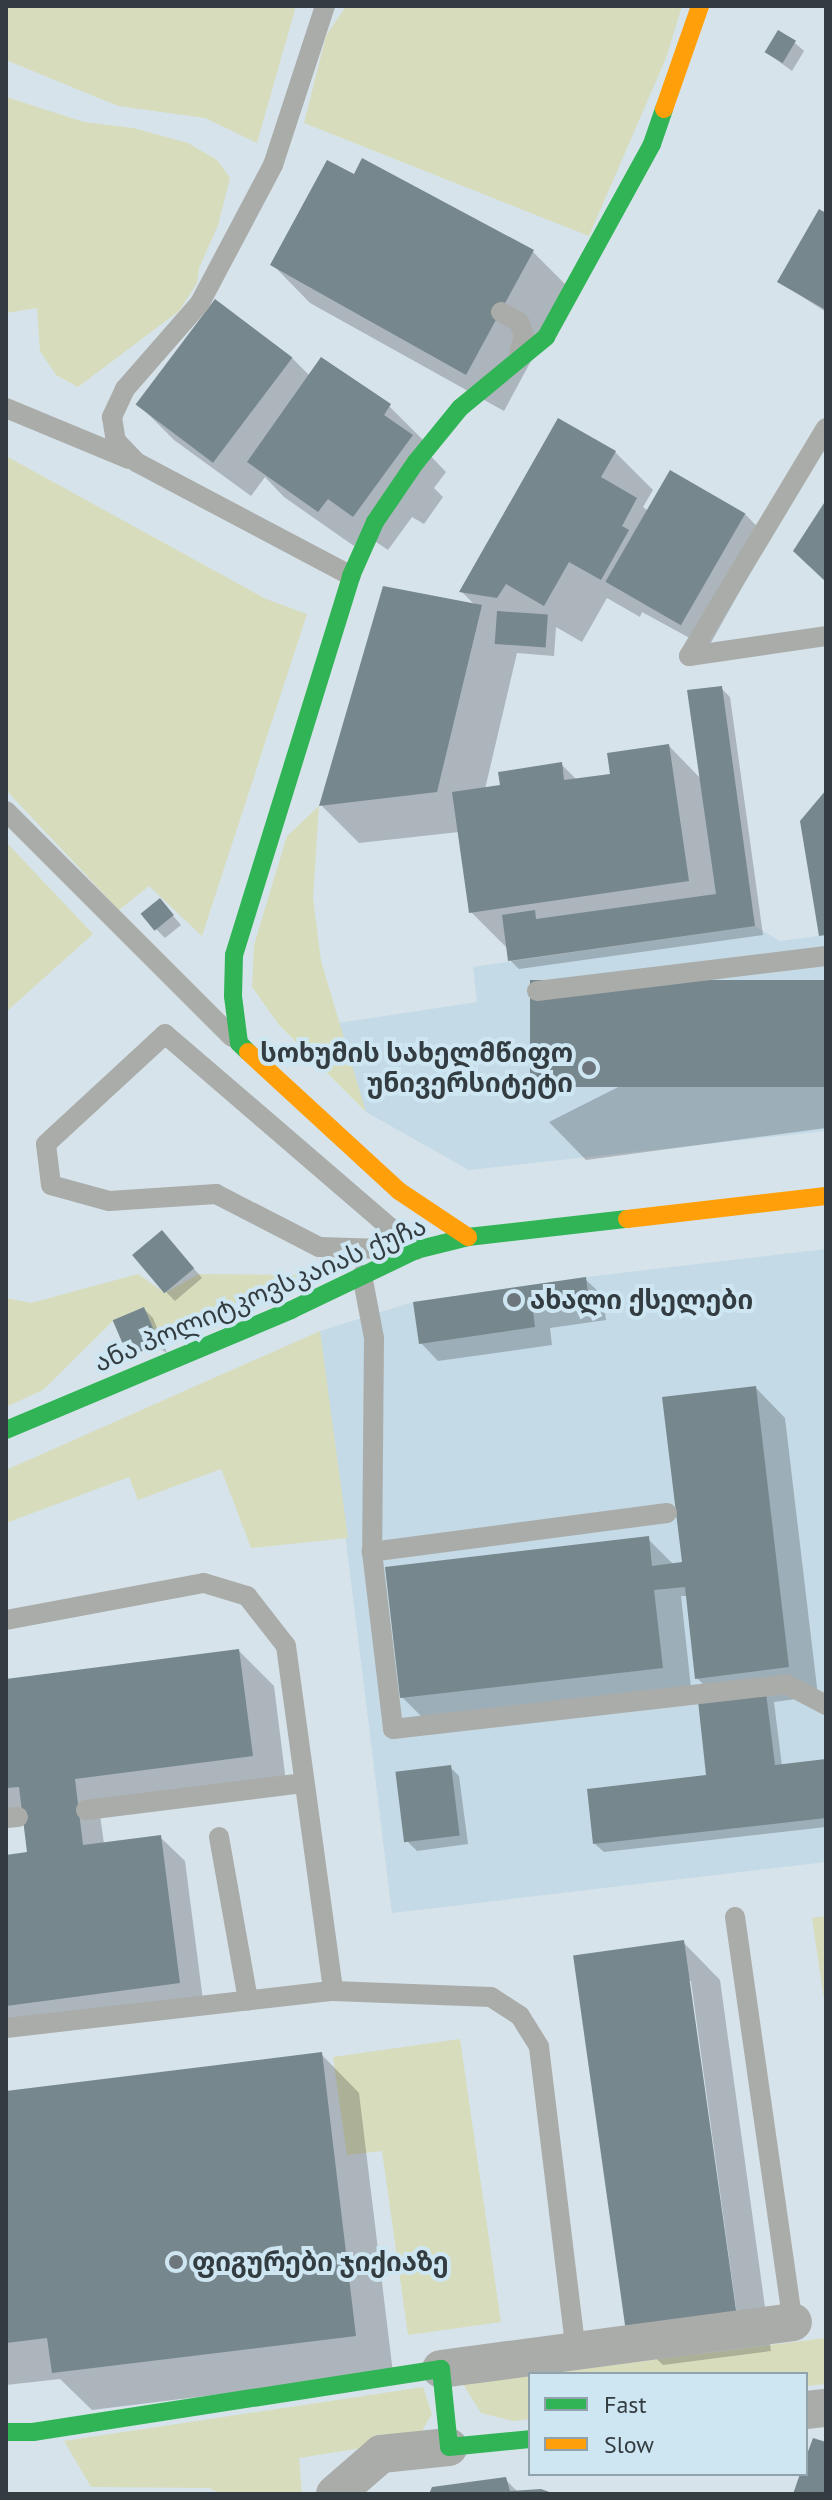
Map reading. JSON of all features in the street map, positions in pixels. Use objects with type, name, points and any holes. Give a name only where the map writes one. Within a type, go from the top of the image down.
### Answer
[{"type":"street","points":[[468,1237],[399,1191],[239,1043],[233,996],[234,955],[351,576],[375,522],[416,462],[460,408],[546,337],[652,144],[700,6]]},
{"type":"street","name":"ანა პოლიტკოვსკაიას ქუჩა","points":[[6,1430],[291,1310],[416,1250],[468,1237],[826,1196]]},
{"type":"street","points":[[6,2432],[33,2432],[441,2369],[793,2322]]},
{"type":"street","points":[[441,2369],[449,2447]]},
{"type":"street","points":[[335,2494],[381,2454],[528,2439]]},
{"type":"lane","points":[[136,462],[116,441],[112,417],[125,389],[200,303],[273,165],[325,6]]},
{"type":"lane","points":[[501,312],[519,322],[524,336],[517,361]]},
{"type":"lane","points":[[6,408],[136,462],[351,576]]},
{"type":"lane","points":[[826,428],[689,656],[826,636]]},
{"type":"lane","points":[[6,811],[239,1043]]},
{"type":"lane","points":[[537,991],[826,956]]},
{"type":"lane","points":[[165,1034],[416,1250],[319,1247],[216,1194],[109,1201],[51,1185],[46,1144],[165,1034]]},
{"type":"lane","points":[[362,1275],[374,1338],[372,1552],[393,1729],[786,1684],[826,1705]]},
{"type":"lane","points":[[372,1552],[667,1513]]},
{"type":"lane","points":[[6,1620],[204,1583],[247,1596],[286,1646],[333,1991]]},
{"type":"lane","points":[[86,1810],[304,1783]]},
{"type":"lane","points":[[219,1837],[248,2000]]},
{"type":"lane","points":[[735,1917],[793,2322]]},
{"type":"lane","points":[[6,2028],[333,1991],[491,1997],[520,2016],[539,2047],[576,2351]]},
{"type":"shaded area","name":"სოხუმის სახელმწიფო უნივერსიტეტი","points":[[755,926],[780,941],[826,935],[826,1131],[469,1170],[366,1112],[338,1023],[477,1002],[473,967]]},
{"type":"shaded area","points":[[826,1249],[826,1862],[392,1913],[320,1331],[413,1302],[586,1277]]},
{"type":"green space","points":[[6,6],[296,6],[257,143],[205,118],[118,106],[6,60]]},
{"type":"green space","points":[[346,6],[682,6],[666,58],[589,236],[304,123],[326,36]]},
{"type":"green space","points":[[6,97],[84,122],[133,128],[188,143],[217,160],[230,178],[218,225],[199,268],[197,283],[179,311],[78,387],[56,375],[40,351],[37,308],[6,313]]},
{"type":"green space","points":[[6,456],[266,599],[307,614],[202,936],[149,886],[119,910],[6,790]]},
{"type":"green space","points":[[319,806],[313,898],[321,961],[366,1112],[279,1025],[252,987],[254,945],[287,836]]},
{"type":"green space","points":[[6,842],[93,934],[6,1012]]},
{"type":"green space","points":[[138,1274],[165,1293],[199,1274],[319,1275],[160,1344],[144,1307],[114,1320],[43,1390],[6,1407],[6,1298],[31,1303]]},
{"type":"green space","points":[[320,1331],[348,1538],[251,1548],[221,1469],[138,1500],[129,1477],[6,1523],[6,1470]]},
{"type":"green space","points":[[826,1916],[826,2013],[812,1918]]},
{"type":"green space","points":[[460,2039],[501,2322],[408,2335],[382,2151],[347,2155],[333,2057]]},
{"type":"green space","points":[[826,2338],[826,2384],[808,2386],[808,2372],[558,2372]]},
{"type":"green space","points":[[528,2376],[528,2419],[513,2421],[481,2413],[463,2384]]},
{"type":"green space","points":[[423,2387],[432,2414],[417,2439],[299,2458],[302,2494],[221,2494],[209,2488],[91,2487],[64,2441]]},
{"type":"building","points":[[778,30],[796,41],[783,63],[765,52]]},
{"type":"building","points":[[362,158],[534,250],[466,375],[270,265],[327,160],[354,174]]},
{"type":"building","points":[[819,209],[826,213],[826,310],[777,282]]},
{"type":"building","points":[[215,299],[292,357],[213,463],[136,404]]},
{"type":"building","points":[[321,357],[391,404],[384,415],[413,435],[353,517],[328,499],[318,512],[247,462]]},
{"type":"building","points":[[558,418],[616,451],[601,477],[637,498],[622,526],[629,530],[601,580],[569,562],[544,606],[506,584],[497,598],[459,592]]},
{"type":"building","points":[[670,470],[745,514],[681,625],[606,582]]},
{"type":"building","points":[[826,500],[826,582],[793,551]]},
{"type":"building","points":[[383,586],[482,605],[437,792],[319,806]]},
{"type":"building","points":[[497,611],[548,615],[546,647],[495,644]]},
{"type":"building","points":[[722,686],[755,926],[508,961],[502,915],[535,910],[536,919],[716,894],[687,690]]},
{"type":"building","points":[[669,744],[689,881],[469,913],[452,792],[500,785],[498,772],[562,762],[564,780],[610,774],[607,753]]},
{"type":"building","points":[[826,790],[826,935],[819,936],[800,821]]},
{"type":"building","points":[[160,898],[174,915],[154,931],[141,914]]},
{"type":"building","points":[[530,980],[826,980],[826,1087],[530,1087]]},
{"type":"building","points":[[162,1230],[194,1268],[164,1293],[132,1255]]},
{"type":"building","points":[[586,1277],[589,1303],[533,1311],[535,1327],[419,1344],[413,1302]]},
{"type":"building","points":[[144,1307],[160,1344],[128,1357],[113,1320]]},
{"type":"building","points":[[756,1386],[789,1667],[695,1679],[685,1587],[654,1590],[663,1668],[400,1698],[385,1567],[649,1536],[652,1566],[682,1562],[662,1397]]},
{"type":"building","points":[[239,1649],[253,1756],[75,1779],[83,1845],[161,1835],[180,1983],[6,2006],[6,1855],[27,1852],[19,1787],[6,1788],[6,1679]]},
{"type":"building","points":[[766,1693],[775,1765],[826,1759],[826,1818],[593,1844],[587,1789],[706,1775],[698,1701]]},
{"type":"building","points":[[451,1765],[460,1835],[404,1842],[395,1772]]},
{"type":"building","points":[[684,1940],[736,2313],[626,2329],[573,1956]]},
{"type":"building","name":"ფიგურები ჯიქიაზე","points":[[322,2052],[356,2336],[52,2373],[47,2338],[6,2343],[6,2091]]},
{"type":"building","points":[[813,2438],[826,2442],[826,2494],[793,2494],[799,2476],[808,2476],[808,2452]]},
{"type":"building","points":[[506,2477],[510,2491],[541,2489],[555,2494],[429,2494],[432,2487]]},
{"type":"traffic: fast","points":[[248,1052],[239,1043],[233,996],[234,955],[351,576],[375,522],[416,462],[460,408],[546,337],[652,144],[664,109]]},
{"type":"traffic: fast","points":[[6,1430],[291,1310],[416,1250],[468,1237],[627,1219]]},
{"type":"traffic: fast","points":[[6,2432],[33,2432],[441,2369],[449,2447],[528,2439]]},
{"type":"traffic: slow","points":[[664,109],[700,6]]},
{"type":"traffic: slow","points":[[248,1052],[399,1191],[468,1237]]},
{"type":"traffic: slow","points":[[627,1219],[826,1196]]},
{"type":"place","name":"სოხუმის სახელმწიფო უნივერსიტეტი","points":[[589,1068]]},
{"type":"place","name":"ახალი ქსელები","points":[[514,1300]]},
{"type":"place","name":"ფიგურები ჯიქიაზე","points":[[176,2262]]}]
